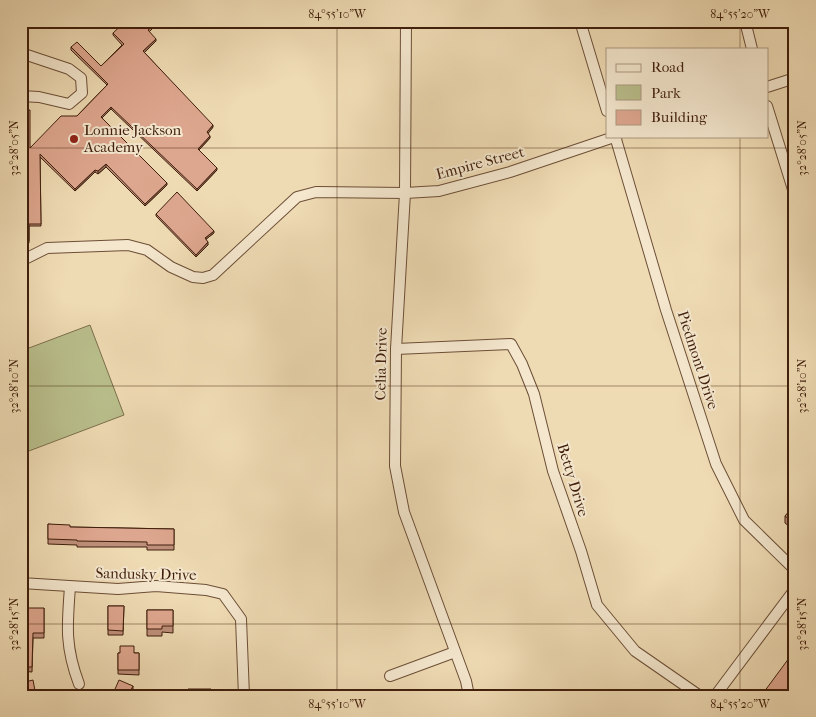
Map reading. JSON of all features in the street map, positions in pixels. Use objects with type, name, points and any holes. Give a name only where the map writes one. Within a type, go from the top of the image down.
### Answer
[{"type":"street","name":"Celia Drive","points":[[406,21],[405,193],[396,348],[395,466],[404,512],[466,681],[469,696]]},
{"type":"street","points":[[580,21],[606,108]]},
{"type":"street","points":[[745,21],[752,48]]},
{"type":"street","points":[[21,53],[69,70],[81,78],[82,94],[69,104],[39,97],[21,96]]},
{"type":"street","points":[[768,87],[795,78]]},
{"type":"street","points":[[768,109],[795,196]]},
{"type":"street","name":"Empire Street","points":[[21,261],[47,248],[128,245],[147,250],[171,267],[193,277],[203,278],[213,275],[296,197],[316,192],[405,193],[439,191],[510,172],[610,138]]},
{"type":"street","name":"Piedmont Drive","points":[[617,138],[666,310],[716,464],[744,520],[795,570]]},
{"type":"street","name":"Betty Drive","points":[[396,348],[511,344],[522,364],[534,394],[553,471],[598,605],[635,651],[700,696]]},
{"type":"street","name":"Sandusky Drive","points":[[21,583],[70,588],[118,589],[156,586],[206,590],[223,594],[241,619],[244,696]]},
{"type":"street","points":[[70,588],[67,633],[71,663],[79,684]]},
{"type":"street","points":[[715,696],[795,589]]},
{"type":"street","points":[[390,676],[454,652]]},
{"type":"green space","points":[[90,325],[124,415],[21,454],[21,351]]},
{"type":"building","name":"Lonnie Jackson Academy","points":[[126,21],[148,21],[153,26],[148,30],[156,39],[143,51],[213,125],[207,132],[210,136],[198,149],[217,168],[197,189],[111,107],[101,117],[167,183],[145,204],[106,164],[98,171],[95,170],[75,189],[40,154],[41,224],[29,224],[29,241],[21,241],[21,110],[30,110],[30,148],[61,116],[77,116],[108,84],[71,47],[77,42],[101,66],[124,44],[113,33]]},
{"type":"building","points":[[177,192],[214,231],[205,238],[208,242],[196,255],[156,214]]},
{"type":"building","points":[[795,505],[795,524],[785,516]]},
{"type":"building","points":[[48,524],[70,525],[70,527],[174,529],[174,545],[147,545],[147,542],[48,539]]},
{"type":"building","points":[[21,528],[28,528],[27,542],[21,542]]},
{"type":"building","points":[[108,606],[124,606],[123,631],[108,630]]},
{"type":"building","points":[[28,608],[44,608],[44,633],[33,633],[32,667],[21,667],[21,642],[25,643],[25,619],[28,619]]},
{"type":"building","points":[[147,610],[173,610],[173,626],[162,626],[162,629],[147,629]]},
{"type":"building","points":[[120,646],[134,646],[134,653],[139,653],[139,670],[118,670]]},
{"type":"building","points":[[795,650],[795,675],[793,678],[795,686],[787,696],[783,696],[780,693],[778,696],[761,696]]},
{"type":"building","points":[[33,680],[36,696],[21,696],[21,683]]},
{"type":"building","points":[[119,680],[133,686],[128,696],[112,696]]},
{"type":"building","points":[[188,689],[211,689],[211,696],[162,696],[162,691],[188,691]]},
{"type":"place","name":"Lonnie Jackson Academy","points":[[74,139]]}]
